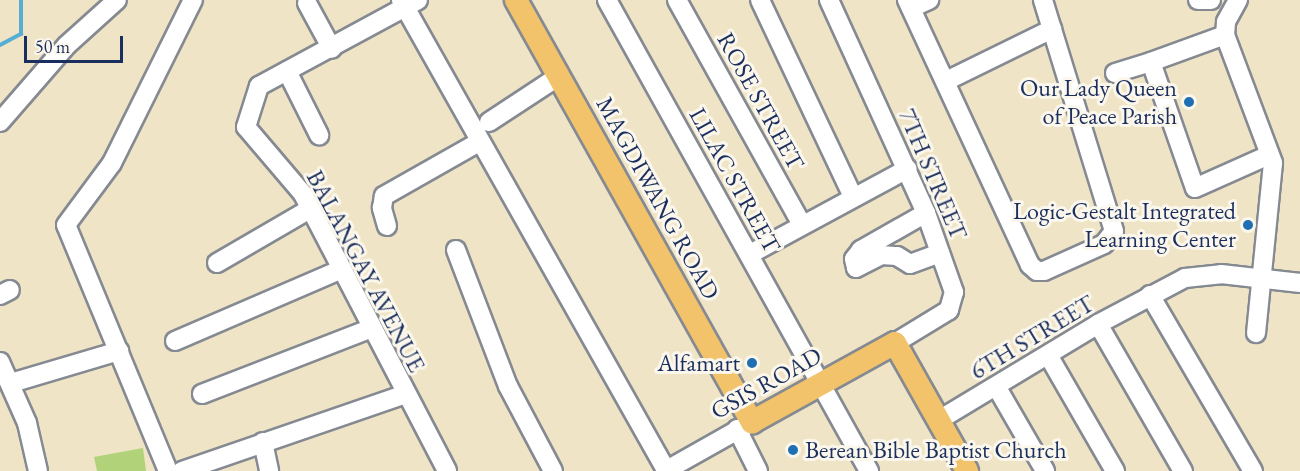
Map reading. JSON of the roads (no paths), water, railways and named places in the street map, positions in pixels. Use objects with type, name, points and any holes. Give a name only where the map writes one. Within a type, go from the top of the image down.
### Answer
[{"type":"main road","name":"MAGDIWANG ROAD","points":[[516,0],[559,76],[744,426]]},
{"type":"main road","name":"GSIS ROAD","points":[[744,426],[895,343]]},
{"type":"main road","points":[[895,343],[967,471]]},
{"type":"street","points":[[0,122],[67,45],[117,0]]},
{"type":"street","points":[[168,471],[66,225],[112,163],[193,0]]},
{"type":"street","name":"LILAC STREET","points":[[607,0],[869,471]]},
{"type":"street","name":"ROSE STREET","points":[[677,0],[802,225]]},
{"type":"street","points":[[760,0],[853,197]]},
{"type":"street","name":"7TH STREET","points":[[829,0],[926,213],[954,292],[954,305],[895,343]]},
{"type":"street","points":[[929,0],[909,4],[948,80],[1030,265],[1044,271],[1104,244],[1114,231],[1043,0]]},
{"type":"street","points":[[1197,0],[1211,0]]},
{"type":"street","points":[[1238,0],[1226,22],[1225,35],[1271,159],[1256,333]]},
{"type":"street","points":[[408,2],[479,142],[665,471]]},
{"type":"street","name":"BALANGAY AVENUE","points":[[408,2],[332,49],[287,70],[259,87],[246,127],[297,185],[443,470]]},
{"type":"street","points":[[307,3],[332,49]]},
{"type":"street","points":[[948,80],[1052,29]]},
{"type":"street","points":[[1116,73],[1225,35]]},
{"type":"street","points":[[1151,62],[1195,188],[1271,159]]},
{"type":"street","points":[[287,70],[319,135]]},
{"type":"street","points":[[489,122],[559,76]]},
{"type":"street","points":[[387,226],[382,208],[384,196],[479,142]]},
{"type":"street","points":[[750,254],[907,169]]},
{"type":"street","points":[[217,263],[308,210]]},
{"type":"street","points":[[926,213],[861,250],[854,259],[856,268],[881,255],[897,256],[910,264],[940,254]]},
{"type":"street","points":[[456,250],[503,375],[553,471]]},
{"type":"street","points":[[175,341],[340,270]]},
{"type":"street","name":"6TH STREET","points":[[939,420],[1098,324],[1185,278],[1202,275],[1300,283]]},
{"type":"street","points":[[1150,295],[1253,471]]},
{"type":"street","points":[[1098,324],[1184,471]]},
{"type":"street","points":[[202,394],[370,329]]},
{"type":"street","points":[[11,383],[119,351]]},
{"type":"street","points":[[1048,355],[1115,471]]},
{"type":"street","points":[[0,363],[11,383],[27,423],[38,471]]},
{"type":"street","points":[[996,386],[1045,471]]},
{"type":"street","points":[[182,471],[405,394]]},
{"type":"street","points":[[744,426],[758,471]]},
{"type":"street","name":"GSIS ROAD","points":[[665,471],[744,426]]},
{"type":"street","points":[[263,442],[269,471]]},
{"type":"waterway","points":[[0,45],[21,34],[21,0]]},
{"type":"place","name":"Our Lady Queen of Peace Parish","points":[[1189,102]]},
{"type":"place","name":"Logic-Gestalt Integrated Learning Center","points":[[1248,225]]},
{"type":"place","name":"Alfamart","points":[[752,363]]},
{"type":"place","name":"Berean Bible Baptist Church","points":[[793,450]]}]
